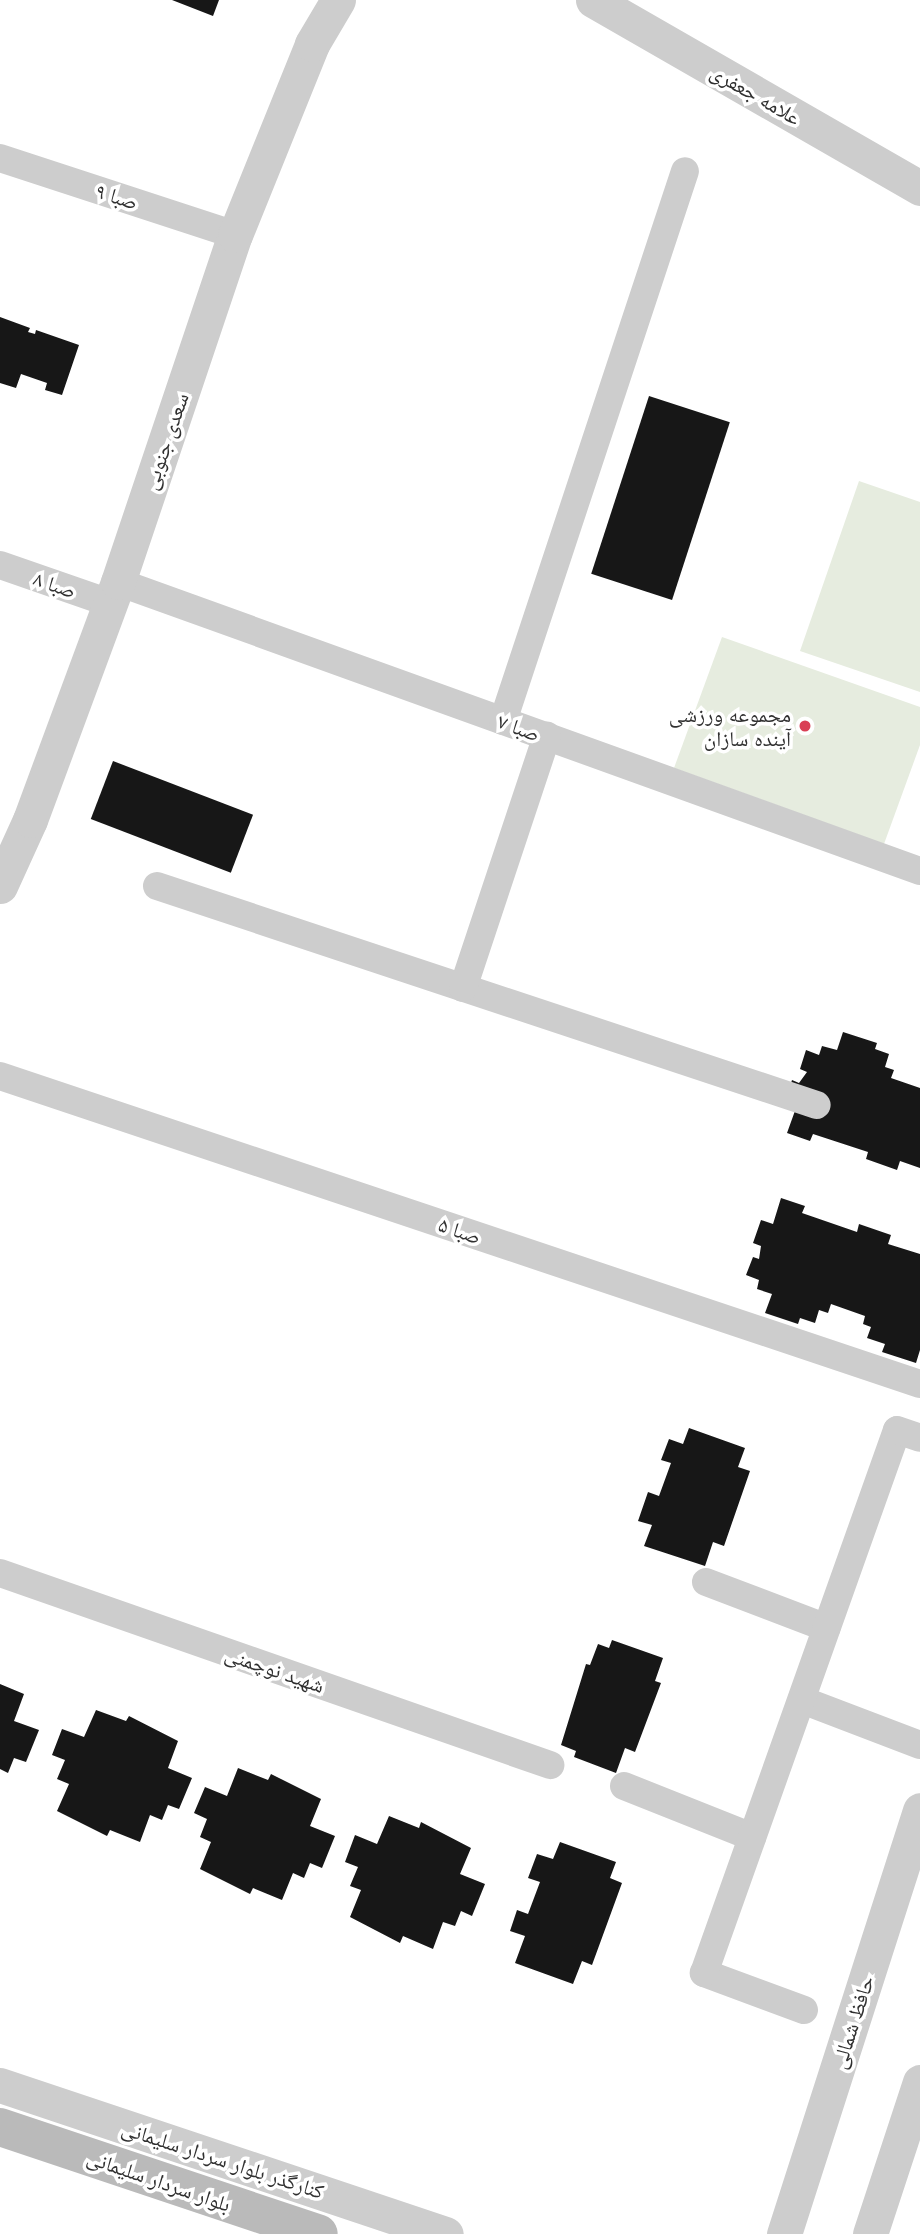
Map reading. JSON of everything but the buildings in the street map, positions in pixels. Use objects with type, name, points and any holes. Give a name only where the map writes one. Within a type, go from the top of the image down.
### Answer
[{"type":"main road","name":"بلوار سردار سلیمانی","points":[[0,2127],[319,2234]]},
{"type":"street","name":"سعدی جنوبی","points":[[0,886],[30,820],[114,592],[234,235],[312,44],[338,0]]},
{"type":"street","name":"علامه جعفری","points":[[593,0],[920,188]]},
{"type":"street","name":"صبا ۹","points":[[0,158],[234,235]]},
{"type":"street","points":[[503,721],[685,171]]},
{"type":"street","name":"صبا ۸","points":[[0,565],[114,592]]},
{"type":"street","name":"صبا ۷","points":[[114,592],[547,736],[920,871]]},
{"type":"street","points":[[463,988],[547,736]]},
{"type":"street","points":[[157,886],[817,1105]]},
{"type":"street","name":"صبا ۵","points":[[0,1076],[920,1384]]},
{"type":"street","points":[[804,2010],[704,1973],[897,1430],[920,1438]]},
{"type":"street","name":"شهید نوچمنی","points":[[0,1573],[550,1765]]},
{"type":"street","points":[[706,1583],[827,1628]]},
{"type":"street","points":[[802,1700],[920,1745]]},
{"type":"street","points":[[624,1786],[752,1837]]},
{"type":"street","name":"حافظ شمالی","points":[[783,2234],[920,1810]]},
{"type":"street","points":[[870,2234],[920,2082]]},
{"type":"street","name":"کنارگذر بلوار سردار سلیمانی","points":[[0,2085],[446,2234]]},
{"type":"shaded area","points":[[859,481],[920,502],[920,692],[800,651]]},
{"type":"shaded area","name":"مجموعه ورزشی آینده سازان","points":[[722,637],[920,707],[920,745],[884,844],[674,768]]},
{"type":"place","name":"مجموعه ورزشی آینده سازان","points":[[805,726]]}]
